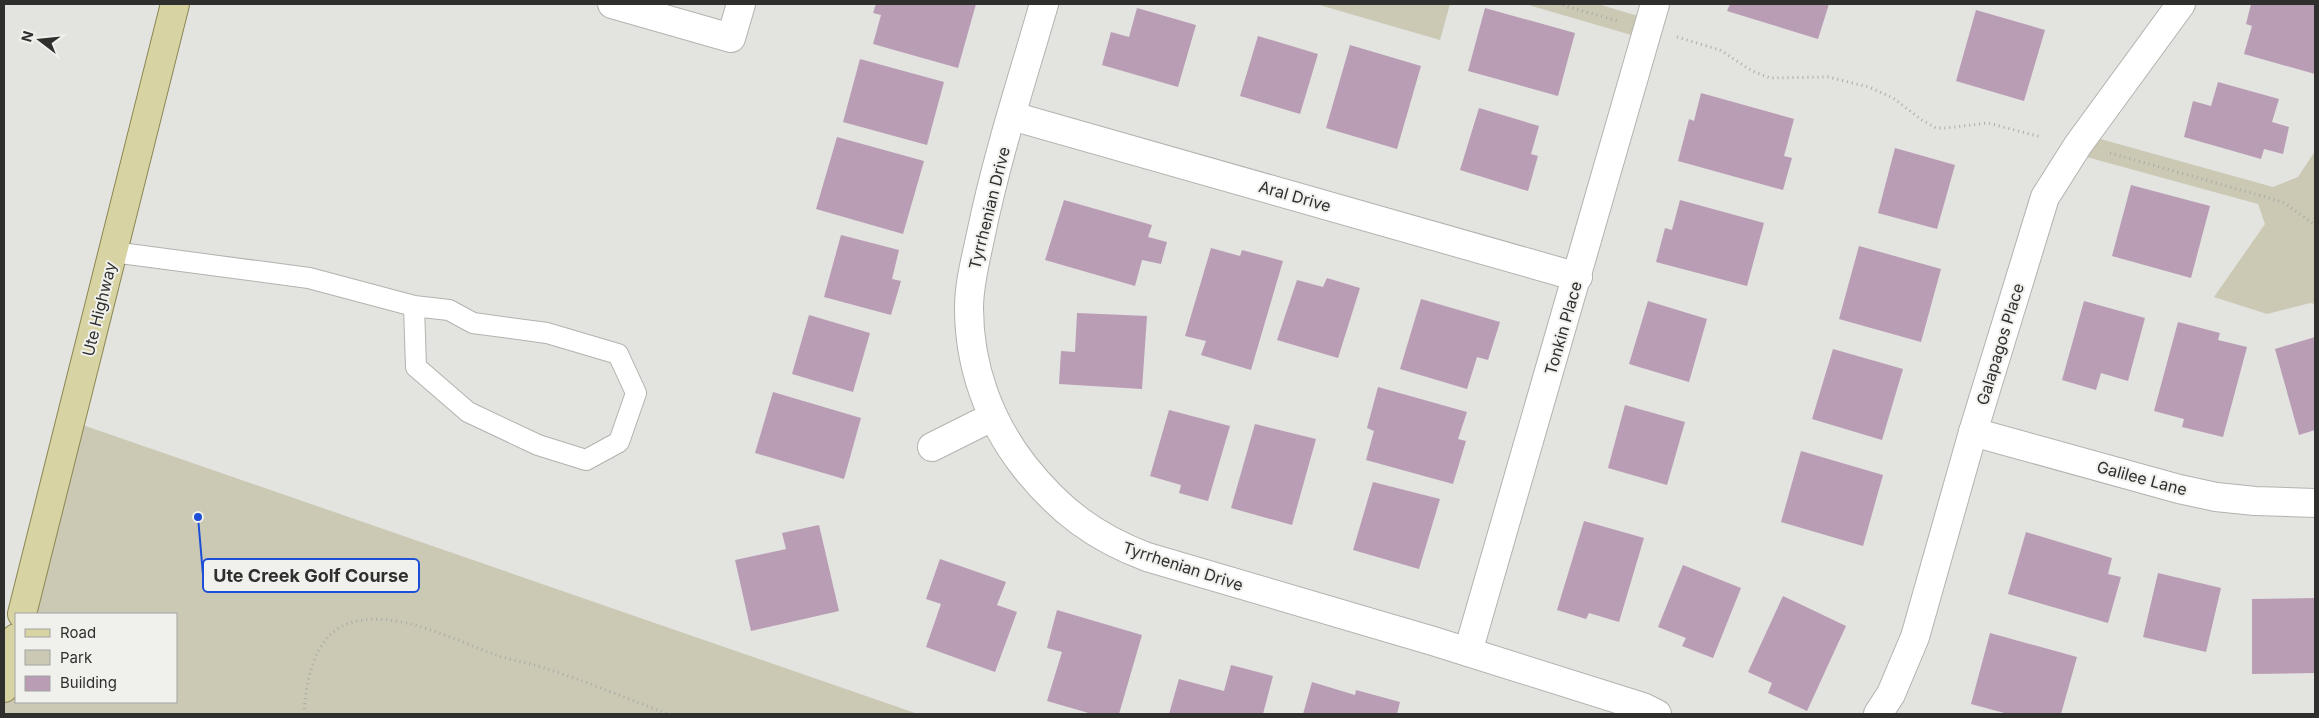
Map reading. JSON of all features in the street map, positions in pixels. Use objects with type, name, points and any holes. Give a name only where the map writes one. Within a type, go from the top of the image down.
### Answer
[{"type":"main road","name":"Ute Highway","points":[[22,613],[175,4]]},
{"type":"main road","points":[[4,688],[15,642]]},
{"type":"street","points":[[612,4],[731,38],[741,4]]},
{"type":"street","name":"Tyrrhenian Drive","points":[[1044,4],[988,201],[970,286],[969,309],[974,356],[992,417],[1012,450],[1048,496],[1084,525],[1123,548],[1222,581],[1468,652],[1643,707],[1657,714]]},
{"type":"street","name":"Tonkin Place","points":[[1468,652],[1578,277],[1655,4]]},
{"type":"street","name":"Galapagos Place","points":[[1878,714],[1891,694],[1915,636],[1973,432],[2046,197],[2078,145],[2181,4]]},
{"type":"street","name":"Aral Drive","points":[[1012,116],[1578,277]]},
{"type":"street","points":[[932,447],[992,417]]},
{"type":"street","name":"Galilee Lane","points":[[1973,432],[2179,489],[2216,497],[2255,502],[2315,503]]},
{"type":"lane","points":[[113,252],[309,278],[414,306],[449,310],[473,324],[548,332],[618,354],[636,392],[619,442],[586,460],[538,445],[468,412],[416,367],[414,306]]},
{"type":"path","points":[[1558,4],[1720,50],[1752,71],[1770,78],[1833,77],[1869,87],[1893,98],[1936,128],[1988,123],[2041,137]]},
{"type":"path","points":[[2110,153],[2284,202],[2315,225]]},
{"type":"path","points":[[304,714],[310,672],[327,637],[346,624],[373,620],[398,622],[440,633],[498,656],[550,669],[668,714]]},
{"type":"green space","points":[[1316,4],[1450,4],[1440,40]]},
{"type":"green space","points":[[1525,4],[1598,4],[1651,20],[1645,39]]},
{"type":"green space","points":[[2086,135],[2273,187],[2298,177],[2315,151],[2315,304],[2310,303],[2267,314],[2214,297],[2265,224],[2258,204],[2072,153]]},
{"type":"green space","points":[[71,421],[918,714],[4,714],[4,688],[15,642],[15,703],[178,703],[178,613],[22,613]]},
{"type":"building","points":[[876,4],[976,4],[958,68],[873,44],[881,15],[873,13]]},
{"type":"building","points":[[1730,4],[1829,4],[1818,39],[1727,11]]},
{"type":"building","points":[[2251,4],[2315,4],[2315,74],[2244,54],[2252,26],[2246,24]]},
{"type":"building","points":[[1137,8],[1196,25],[1178,87],[1102,65],[1111,32],[1129,37]]},
{"type":"building","points":[[1485,8],[1575,33],[1558,96],[1468,71]]},
{"type":"building","points":[[1976,10],[2045,30],[2024,101],[1956,81]]},
{"type":"building","points":[[1258,36],[1318,54],[1300,114],[1240,96]]},
{"type":"building","points":[[1350,45],[1421,66],[1397,149],[1326,128]]},
{"type":"building","points":[[860,59],[944,82],[927,145],[843,122]]},
{"type":"building","points":[[2218,82],[2279,99],[2272,122],[2289,127],[2283,154],[2264,149],[2261,159],[2184,137],[2193,101],[2211,106]]},
{"type":"building","points":[[1701,93],[1794,119],[1784,156],[1792,158],[1783,190],[1678,161],[1689,119],[1694,121]]},
{"type":"building","points":[[1479,108],[1539,126],[1531,154],[1538,156],[1528,191],[1460,170]]},
{"type":"building","points":[[837,137],[924,161],[903,234],[816,209]]},
{"type":"building","points":[[1895,148],[1955,165],[1937,229],[1878,213]]},
{"type":"building","points":[[2131,185],[2210,206],[2191,278],[2112,256]]},
{"type":"building","points":[[1064,200],[1152,225],[1148,237],[1167,242],[1161,264],[1142,260],[1135,286],[1045,260]]},
{"type":"building","points":[[1680,200],[1764,223],[1747,286],[1656,262],[1665,228],[1672,230]]},
{"type":"building","points":[[841,235],[899,250],[892,279],[901,281],[891,315],[824,297]]},
{"type":"building","points":[[1859,246],[1941,269],[1921,342],[1839,319]]},
{"type":"building","points":[[1211,248],[1240,256],[1242,250],[1283,261],[1251,370],[1201,355],[1206,341],[1185,336]]},
{"type":"building","points":[[1327,278],[1360,288],[1338,358],[1277,340],[1297,280],[1323,287]]},
{"type":"building","points":[[1421,299],[1500,322],[1488,360],[1477,357],[1467,389],[1400,369]]},
{"type":"building","points":[[1648,301],[1707,319],[1689,382],[1629,364]]},
{"type":"building","points":[[2084,301],[2145,318],[2128,381],[2101,373],[2096,390],[2062,380]]},
{"type":"building","points":[[1077,313],[1147,316],[1142,389],[1059,384],[1061,351],[1075,352]]},
{"type":"building","points":[[809,315],[870,333],[853,392],[792,374]]},
{"type":"building","points":[[2178,322],[2220,333],[2218,340],[2247,347],[2223,437],[2182,427],[2184,419],[2154,411]]},
{"type":"building","points":[[2315,337],[2315,430],[2299,435],[2275,349]]},
{"type":"building","points":[[1833,349],[1903,369],[1882,440],[1812,419]]},
{"type":"building","points":[[1378,387],[1467,412],[1458,439],[1466,441],[1453,484],[1366,460],[1374,431],[1367,428]]},
{"type":"building","points":[[773,392],[861,418],[844,479],[755,453]]},
{"type":"building","points":[[1625,405],[1685,422],[1667,485],[1608,468]]},
{"type":"building","points":[[1169,410],[1230,426],[1208,501],[1179,493],[1181,485],[1150,476]]},
{"type":"building","points":[[1255,424],[1316,439],[1292,525],[1231,508]]},
{"type":"building","points":[[1801,451],[1883,475],[1863,546],[1781,522]]},
{"type":"building","points":[[1373,482],[1440,499],[1419,569],[1353,550]]},
{"type":"building","points":[[1584,521],[1644,538],[1619,622],[1589,613],[1586,619],[1557,610]]},
{"type":"building","points":[[819,525],[839,611],[751,631],[735,560],[786,549],[782,533]]},
{"type":"building","points":[[2026,532],[2112,558],[2108,574],[2121,577],[2108,623],[2008,594]]},
{"type":"building","points":[[940,559],[1006,582],[997,605],[1017,612],[995,672],[926,647],[941,604],[926,599]]},
{"type":"building","points":[[1683,565],[1741,588],[1713,658],[1682,646],[1686,638],[1658,627]]},
{"type":"building","points":[[2158,573],[2221,588],[2206,652],[2143,637]]},
{"type":"building","points":[[1783,596],[1846,626],[1807,711],[1768,693],[1772,683],[1748,672]]},
{"type":"building","points":[[2315,598],[2315,673],[2252,674],[2252,599]]},
{"type":"building","points":[[1057,610],[1142,635],[1119,714],[1092,714],[1047,701],[1062,652],[1047,648]]},
{"type":"building","points":[[1990,633],[2077,657],[2061,714],[2008,714],[1971,704]]},
{"type":"building","points":[[1231,665],[1273,676],[1263,714],[1169,714],[1179,679],[1224,691]]},
{"type":"building","points":[[1312,682],[1355,695],[1356,690],[1400,702],[1397,714],[1303,714]]},
{"type":"place","name":"Ute Creek Golf Course","points":[[198,517]]}]
